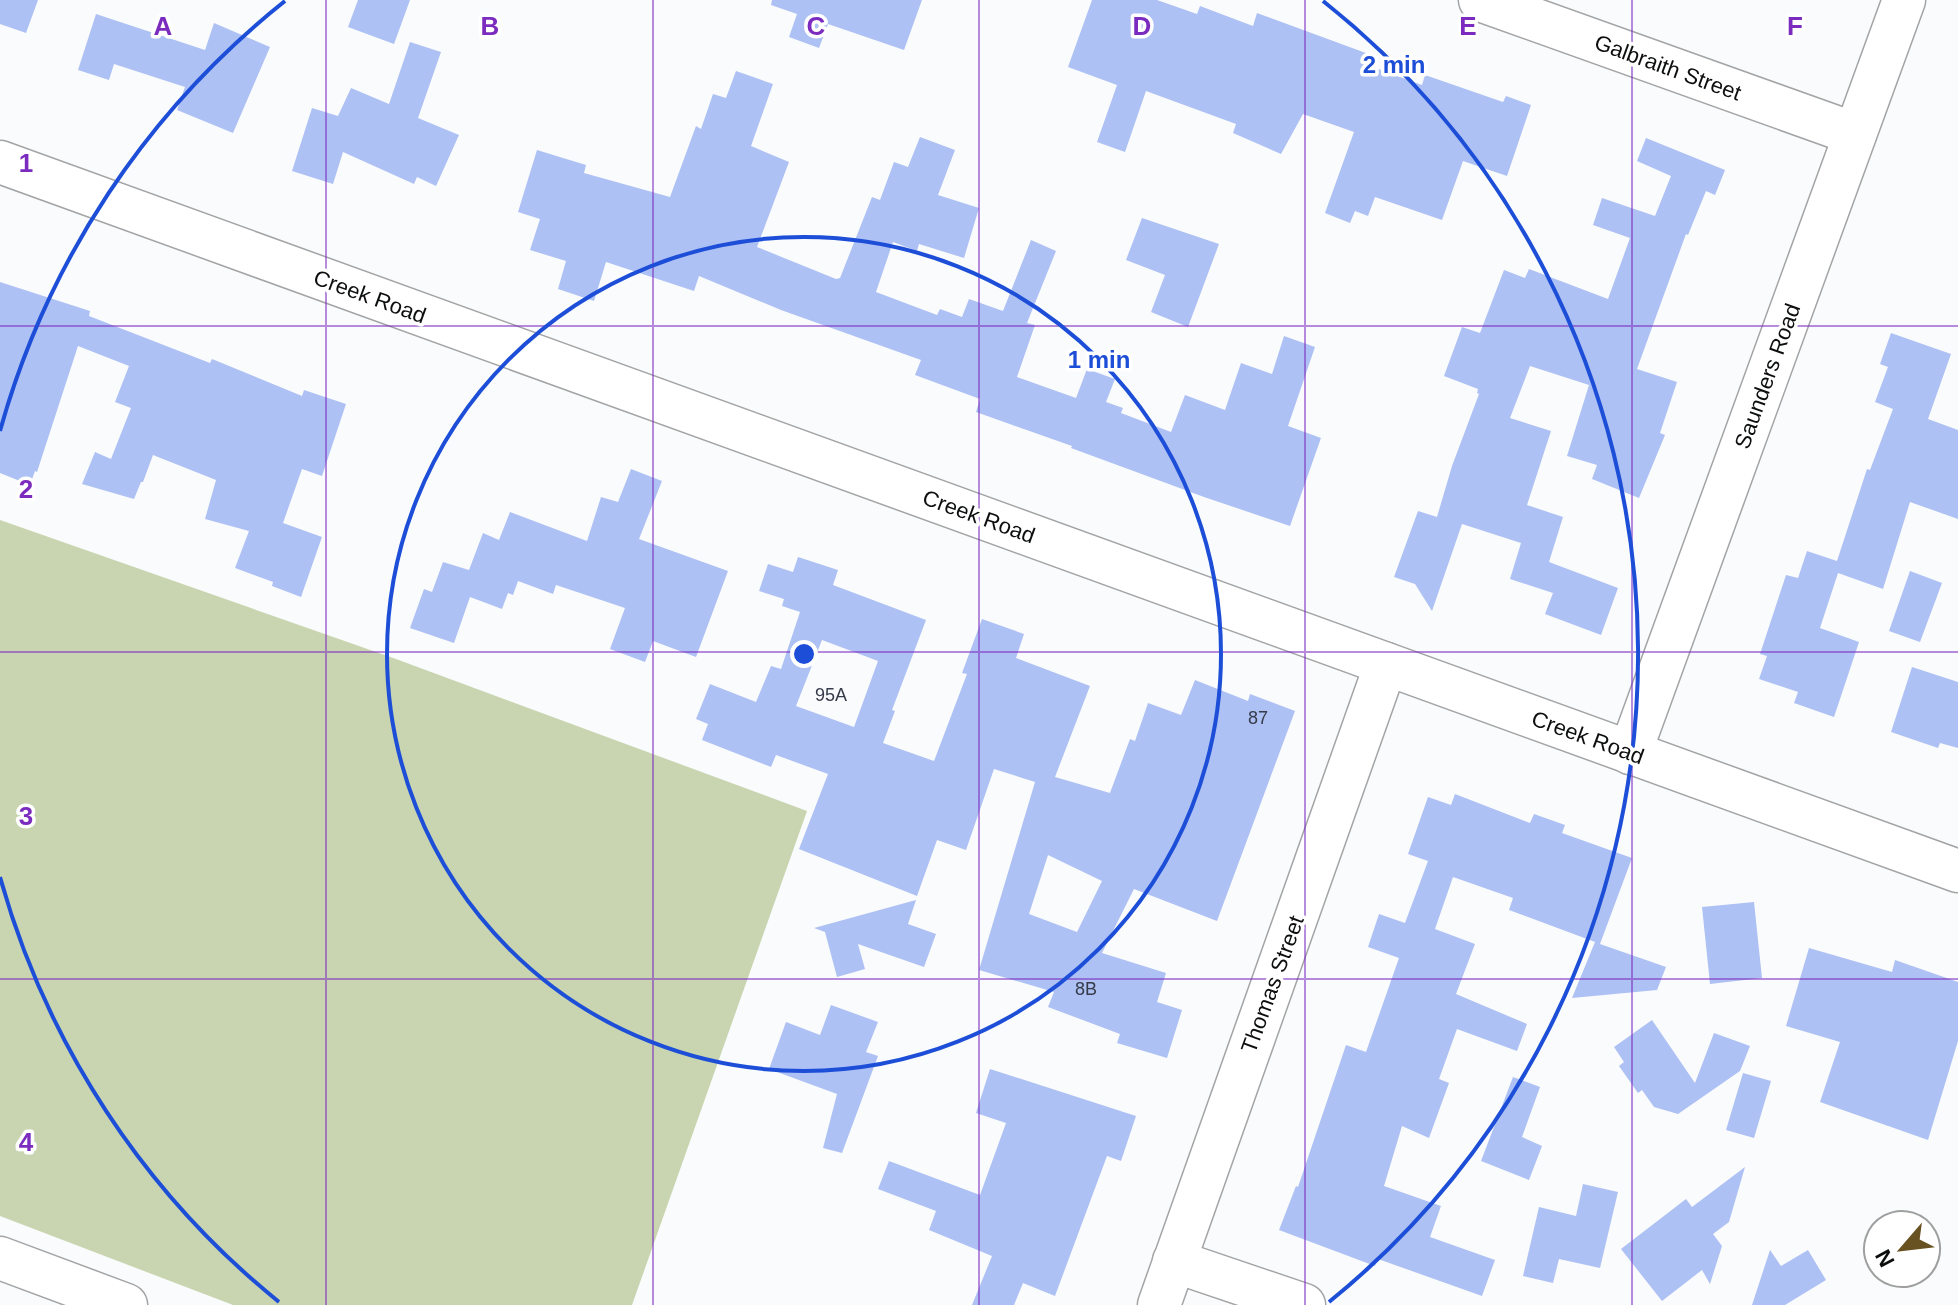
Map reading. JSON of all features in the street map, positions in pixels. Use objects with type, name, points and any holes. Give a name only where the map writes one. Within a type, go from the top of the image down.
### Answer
[{"type":"street","name":"Galbraith Street","points":[[1480,0],[1855,134]]},
{"type":"street","name":"Saunders Road","points":[[1630,753],[1904,0]]},
{"type":"street","name":"Creek Road","points":[[0,162],[1958,871]]},
{"type":"street","name":"Thomas Street","points":[[1159,1305],[1386,664]]},
{"type":"street","points":[[0,1258],[126,1305]]},
{"type":"street","points":[[1174,1261],[1304,1305]]},
{"type":"green space","points":[[0,520],[396,659],[807,811],[632,1305],[233,1305],[0,1216]]},
{"type":"building","points":[[0,0],[38,0],[26,33],[0,24]]},
{"type":"building","points":[[358,0],[410,0],[394,44],[348,27]]},
{"type":"building","points":[[772,0],[922,0],[904,50],[828,24],[819,48],[789,37],[797,14],[771,5]]},
{"type":"building","points":[[1092,0],[1157,0],[1197,14],[1200,6],[1253,26],[1257,13],[1374,56],[1370,66],[1422,85],[1425,75],[1503,102],[1506,96],[1531,105],[1507,176],[1463,161],[1442,220],[1375,197],[1368,216],[1355,211],[1350,223],[1325,213],[1354,132],[1303,114],[1281,154],[1233,133],[1236,124],[1146,91],[1125,152],[1097,142],[1117,85],[1068,67]]},
{"type":"building","points":[[96,14],[205,50],[214,23],[270,47],[233,133],[177,110],[185,87],[114,64],[109,80],[78,70]]},
{"type":"building","points":[[410,42],[441,52],[418,118],[459,135],[436,186],[417,177],[414,184],[343,152],[333,184],[292,171],[312,108],[338,116],[351,88],[389,104]]},
{"type":"building","points":[[736,71],[773,84],[751,146],[789,162],[757,247],[840,278],[872,197],[880,200],[894,162],[908,167],[920,137],[955,150],[938,195],[979,208],[964,258],[919,244],[917,251],[893,242],[876,292],[937,315],[940,309],[962,317],[969,299],[1003,311],[1031,240],[1056,251],[1027,323],[1035,325],[1017,377],[1076,398],[1087,369],[1115,379],[1106,402],[1123,408],[1121,413],[1171,432],[1185,395],[1225,410],[1241,363],[1272,374],[1284,336],[1315,347],[1288,426],[1321,438],[1290,526],[976,412],[980,399],[915,375],[921,360],[781,310],[699,276],[694,291],[606,262],[594,301],[558,289],[566,261],[530,250],[540,219],[518,212],[537,150],[586,165],[584,173],[670,197],[696,126],[701,129],[713,94],[726,98]]},
{"type":"building","points":[[1646,138],[1725,170],[1715,195],[1706,191],[1686,234],[1637,369],[1677,382],[1660,433],[1665,435],[1639,498],[1592,479],[1597,465],[1567,456],[1589,385],[1530,366],[1510,418],[1551,431],[1527,505],[1563,517],[1549,562],[1618,588],[1601,635],[1545,614],[1553,593],[1510,579],[1521,543],[1462,524],[1432,611],[1415,584],[1394,577],[1418,511],[1437,517],[1479,394],[1478,389],[1444,376],[1462,327],[1480,333],[1504,270],[1525,278],[1529,269],[1608,299],[1630,238],[1593,225],[1602,198],[1655,216],[1671,176],[1637,161]]},
{"type":"building","points":[[1142,218],[1219,244],[1188,327],[1151,312],[1165,275],[1126,260]]},
{"type":"building","points":[[0,282],[90,311],[89,316],[210,363],[212,359],[302,396],[304,390],[346,404],[322,476],[302,469],[283,523],[322,537],[301,597],[272,586],[273,582],[235,568],[249,531],[205,519],[216,480],[153,455],[134,499],[82,484],[95,452],[111,459],[131,408],[115,402],[129,366],[78,346],[30,485],[0,473]]},
{"type":"building","points":[[1891,333],[1951,354],[1928,419],[1958,430],[1958,519],[1910,502],[1883,589],[1838,573],[1820,628],[1859,642],[1834,717],[1794,703],[1798,692],[1759,679],[1767,656],[1760,654],[1786,575],[1798,578],[1807,551],[1837,561],[1867,469],[1870,470],[1893,409],[1875,402],[1888,367],[1880,364]]},
{"type":"building","points":[[631,469],[662,481],[639,539],[728,571],[696,657],[653,641],[645,662],[610,649],[625,608],[556,585],[553,594],[518,581],[513,595],[508,593],[502,609],[470,597],[454,643],[410,628],[424,589],[432,592],[443,562],[469,570],[483,533],[499,540],[510,512],[587,541],[601,497],[618,502]]},
{"type":"building","points":[[798,557],[838,570],[833,585],[926,620],[883,743],[934,761],[967,674],[962,673],[982,619],[1024,634],[1016,658],[1090,686],[1055,777],[1110,793],[1130,739],[1135,741],[1148,703],[1181,715],[1195,680],[1248,701],[1250,694],[1295,711],[1217,921],[1134,889],[1102,953],[1166,973],[1157,1002],[1182,1010],[1167,1058],[1117,1043],[1120,1034],[1048,1007],[1054,992],[979,970],[1035,782],[994,769],[966,850],[937,840],[917,896],[799,849],[828,774],[776,755],[771,767],[702,740],[708,724],[696,719],[710,684],[756,702],[771,666],[781,669],[800,612],[782,606],[784,599],[759,591],[768,564],[793,572]],"holes":[[[822,640],[878,661],[854,727],[796,706]],[[1048,855],[1102,881],[1077,932],[1029,914]]]},
{"type":"building","points":[[1910,571],[1942,583],[1920,642],[1889,631]]},
{"type":"building","points":[[1912,667],[1958,682],[1958,748],[1940,743],[1938,748],[1891,732]]},
{"type":"building","points":[[1455,794],[1530,823],[1534,814],[1565,825],[1562,833],[1632,858],[1600,944],[1666,967],[1657,990],[1572,998],[1595,942],[1509,910],[1513,898],[1453,877],[1435,929],[1475,944],[1456,994],[1527,1024],[1517,1051],[1457,1029],[1439,1079],[1449,1083],[1429,1138],[1402,1126],[1384,1186],[1441,1206],[1430,1237],[1495,1260],[1482,1296],[1378,1259],[1375,1266],[1279,1230],[1298,1187],[1346,1045],[1366,1052],[1399,958],[1368,947],[1379,914],[1405,923],[1428,861],[1408,854],[1428,797],[1451,805]]},
{"type":"building","points":[[916,900],[908,924],[936,934],[924,967],[858,944],[865,969],[837,977],[825,932],[814,928]]},
{"type":"building","points":[[1754,902],[1762,978],[1710,984],[1702,907]]},
{"type":"building","points":[[1809,948],[1892,972],[1895,960],[1958,982],[1958,1041],[1928,1140],[1820,1102],[1840,1042],[1786,1026]]},
{"type":"building","points":[[831,1005],[878,1022],[866,1052],[878,1056],[842,1153],[823,1148],[837,1094],[769,1069],[786,1022],[820,1035]]},
{"type":"building","points":[[1652,1020],[1695,1083],[1714,1033],[1750,1046],[1740,1071],[1678,1114],[1654,1107],[1642,1090],[1638,1093],[1619,1066],[1624,1062],[1614,1047]]},
{"type":"building","points":[[990,1069],[1136,1116],[1121,1161],[1107,1156],[1055,1296],[1023,1283],[1014,1305],[972,1305],[992,1256],[929,1230],[936,1211],[878,1189],[889,1161],[980,1195],[1006,1123],[976,1113]]},
{"type":"building","points":[[1743,1073],[1771,1081],[1754,1138],[1726,1130]]},
{"type":"building","points":[[1513,1077],[1540,1087],[1522,1137],[1542,1146],[1529,1180],[1481,1161]]},
{"type":"building","points":[[1745,1167],[1729,1222],[1713,1234],[1722,1246],[1710,1284],[1702,1270],[1662,1301],[1621,1249],[1686,1199],[1692,1207]]},
{"type":"building","points":[[1583,1184],[1618,1192],[1600,1268],[1559,1259],[1553,1283],[1523,1276],[1539,1207],[1576,1216]]},
{"type":"building","points":[[1770,1250],[1781,1266],[1808,1250],[1826,1280],[1785,1305],[1752,1305]]}]
